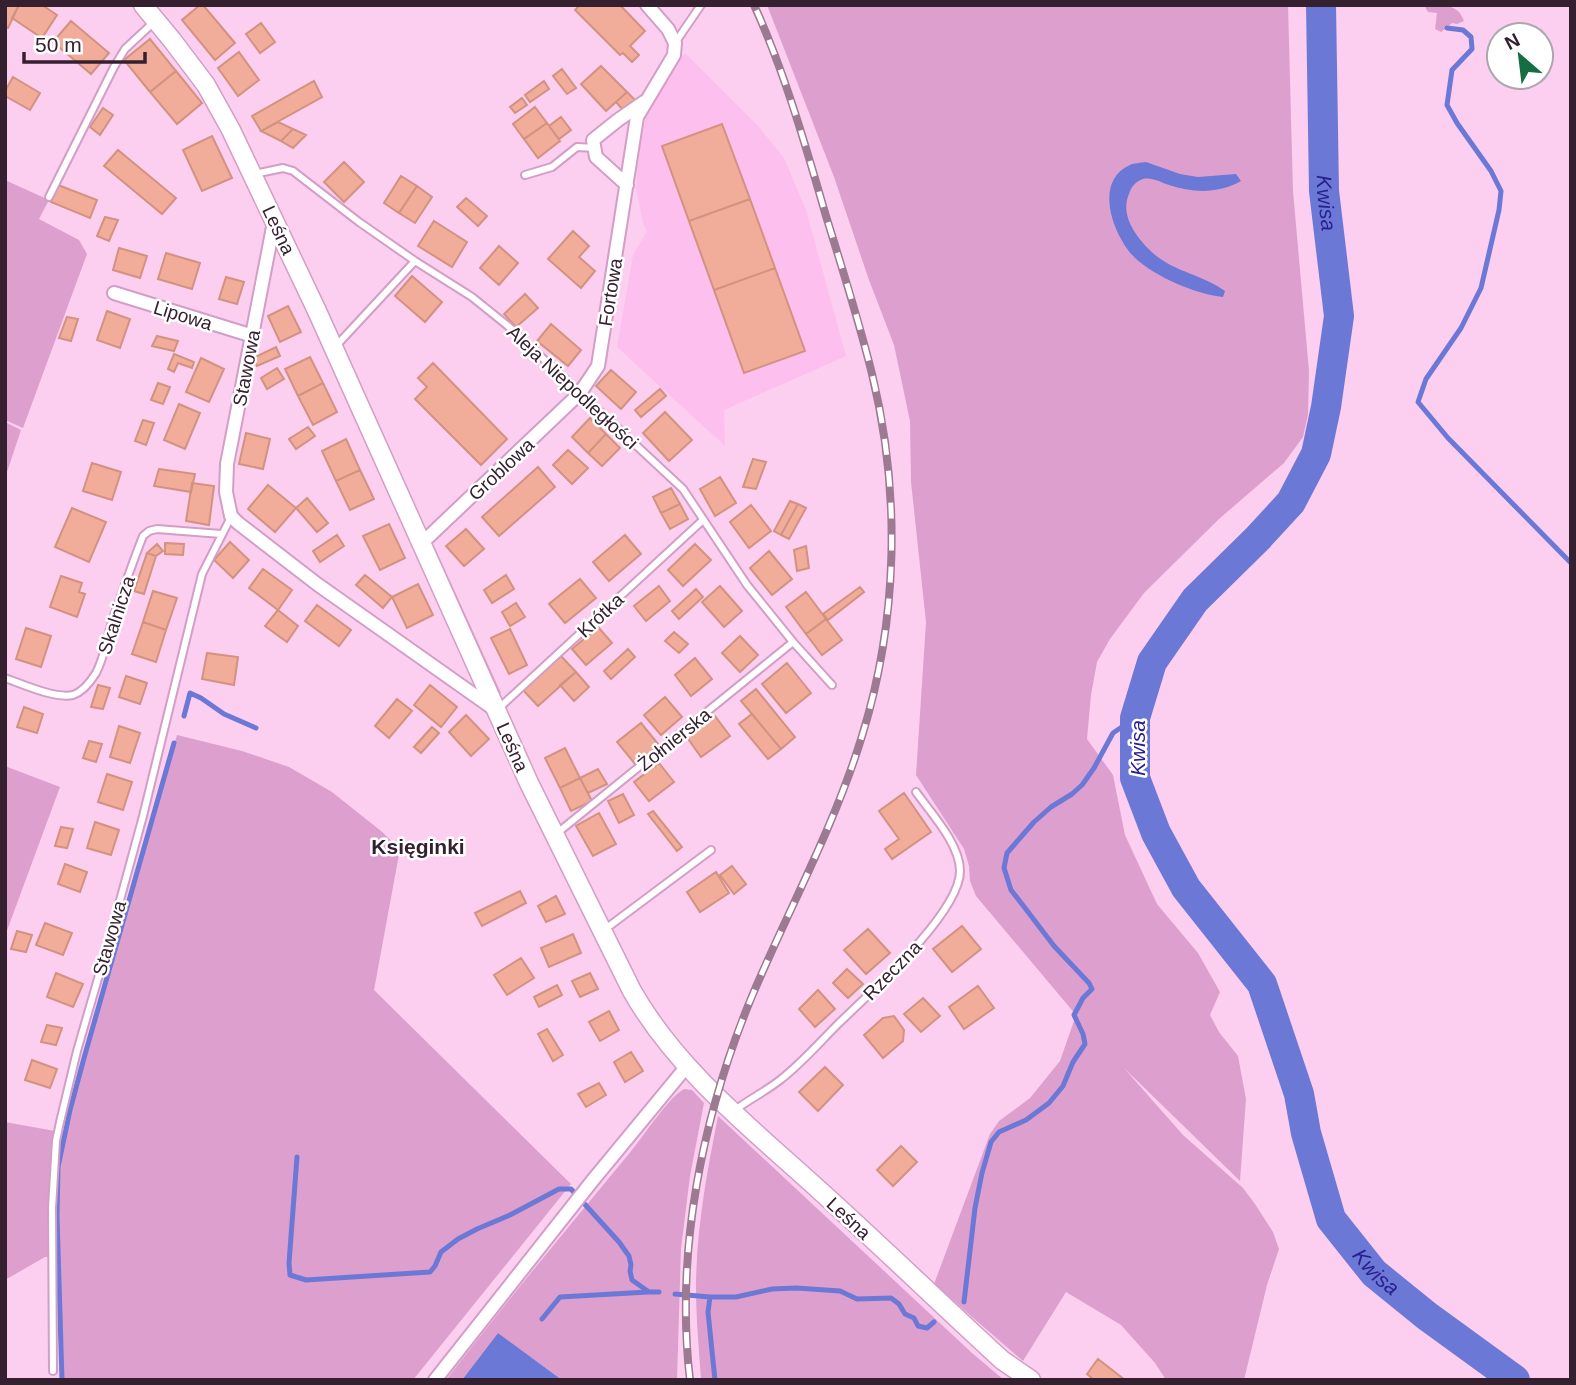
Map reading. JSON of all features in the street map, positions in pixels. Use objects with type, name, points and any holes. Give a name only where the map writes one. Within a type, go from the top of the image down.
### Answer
[{"type":"main road","name":"Leśna","points":[[143,5],[206,85],[231,130],[334,349],[529,783],[646,1016],[687,1066],[733,1112],[1002,1360],[1031,1380]]},
{"type":"street","points":[[647,5],[668,29],[675,43]]},
{"type":"street","name":"Fortowa","points":[[580,393],[598,366],[637,117],[674,55],[675,43]]},
{"type":"street","name":"Fortowa","points":[[594,148],[593,140],[647,100]]},
{"type":"street","points":[[594,148],[596,157],[626,185]]},
{"type":"street","name":"Stawowa","points":[[232,516],[226,492],[227,464],[275,221]]},
{"type":"street","name":"Lipowa","points":[[114,293],[253,336]]},
{"type":"street","name":"Groblowa","points":[[421,544],[580,393]]},
{"type":"street","points":[[232,516],[317,584],[497,710]]},
{"type":"street","points":[[435,1380],[687,1066]]},
{"type":"lane","points":[[675,43],[701,5]]},
{"type":"lane","points":[[50,197],[114,67],[125,49],[156,21]]},
{"type":"lane","points":[[525,175],[552,167],[577,147],[594,148]]},
{"type":"lane","name":"Aleja Niepodległości","points":[[252,174],[283,167],[293,172],[359,222],[472,298],[508,326],[683,489],[747,585],[793,642],[832,684]]},
{"type":"lane","points":[[334,349],[415,261]]},
{"type":"lane","name":"Stawowa","points":[[53,1371],[52,1208],[58,1132],[77,1051],[142,816],[202,575],[232,516]]},
{"type":"lane","name":"Krótka","points":[[497,710],[703,520]]},
{"type":"lane","name":"Skalnicza","points":[[5,678],[62,695],[73,695],[84,688],[95,676],[100,665],[143,536],[157,529],[221,534]]},
{"type":"lane","name":"Żołnierska","points":[[555,835],[793,642]]},
{"type":"lane","name":"Rzeczna","points":[[733,1112],[784,1077],[875,989],[912,951],[952,897],[959,878],[958,857],[916,792]]},
{"type":"lane","points":[[602,931],[711,850]]},
{"type":"shaded area","points":[[767,5],[1288,5],[1293,191],[1309,371],[1308,415],[1303,437],[1284,463],[1219,519],[1144,593],[1110,639],[1097,662],[1087,739],[1113,775],[1125,835],[1157,904],[1198,953],[1220,992],[1210,1015],[1219,1032],[1238,1056],[1246,1099],[1240,1181],[1124,1068],[1183,1135],[1243,1188],[1273,1232],[1279,1249],[1267,1285],[1244,1380],[1166,1380],[1155,1363],[1121,1325],[1066,1292],[1023,1361],[934,1284],[990,1134],[999,1121],[1030,1098],[1060,1061],[1076,1015],[976,896],[970,881],[964,849],[916,775],[926,622],[911,482],[910,421],[894,345],[834,177]]},
{"type":"shaded area","points":[[1426,5],[1454,8],[1464,21],[1452,23],[1441,32],[1435,29],[1437,13],[1428,12]]},
{"type":"shaded area","points":[[685,53],[759,127],[784,158],[806,210],[846,356],[724,410],[725,446],[617,347],[633,255],[647,231],[636,188],[646,115],[670,71]]},
{"type":"shaded area","points":[[5,180],[49,200],[39,219],[79,240],[87,254],[23,428],[5,420]]},
{"type":"shaded area","points":[[5,422],[21,430],[5,478]]},
{"type":"shaded area","points":[[435,548],[501,693],[499,694],[438,564],[432,550]]},
{"type":"shaded area","points":[[177,735],[242,751],[289,767],[332,792],[400,849],[374,990],[571,1184],[413,1380],[61,1380],[58,1257],[45,1257],[5,1280],[5,1122],[66,1133],[82,1066]]},
{"type":"shaded area","points":[[5,766],[60,787],[5,936]]},
{"type":"shaded area","points":[[684,1089],[692,1090],[704,1103],[690,1176],[681,1249],[677,1380],[562,1380],[498,1333],[462,1380],[446,1380],[664,1108]]},
{"type":"shaded area","points":[[718,1116],[1004,1380],[701,1380],[696,1266],[706,1180]]},
{"type":"water","points":[[1146,162],[1180,174],[1198,177],[1236,174],[1241,181],[1205,191],[1187,190],[1153,179],[1143,179],[1132,187],[1127,202],[1128,219],[1136,235],[1148,248],[1162,260],[1225,291],[1223,297],[1188,288],[1154,272],[1135,258],[1120,237],[1110,210],[1112,184],[1118,173],[1130,165]]},
{"type":"water","points":[[498,1333],[562,1380],[462,1380]]},
{"type":"building","points":[[5,5],[19,5],[8,28],[5,27]]},
{"type":"building","points":[[19,5],[42,5],[57,15],[42,38],[12,18]]},
{"type":"building","points":[[203,5],[235,43],[215,60],[182,20]]},
{"type":"building","points":[[580,5],[620,5],[645,31],[630,46],[639,55],[632,62],[623,53],[620,55],[575,10]]},
{"type":"building","points":[[71,21],[109,53],[91,74],[53,42]]},
{"type":"building","points":[[261,23],[275,42],[260,53],[246,34]]},
{"type":"building","points":[[150,39],[176,71],[150,92],[124,60]]},
{"type":"building","points":[[239,52],[259,80],[238,96],[218,68]]},
{"type":"building","points":[[601,66],[627,92],[606,111],[581,84]]},
{"type":"building","points":[[562,69],[576,88],[567,94],[553,76]]},
{"type":"building","points":[[176,71],[202,103],[177,124],[150,92]]},
{"type":"building","points":[[13,77],[40,93],[30,110],[5,96]]},
{"type":"building","points":[[314,81],[322,97],[261,131],[252,116]]},
{"type":"building","points":[[544,81],[549,89],[530,102],[525,95]]},
{"type":"building","points":[[627,92],[635,100],[624,111],[616,102]]},
{"type":"building","points":[[522,98],[527,105],[515,113],[510,107]]},
{"type":"building","points":[[535,107],[547,123],[524,139],[513,124]]},
{"type":"building","points":[[103,108],[113,115],[100,135],[90,127]]},
{"type":"building","points":[[561,117],[571,130],[559,139],[549,126]]},
{"type":"building","points":[[278,122],[293,129],[281,141],[261,131]]},
{"type":"building","points":[[547,123],[560,141],[538,158],[524,139]]},
{"type":"building","points":[[722,124],[750,199],[689,221],[662,146]]},
{"type":"building","points":[[293,129],[306,135],[293,148],[281,141]]},
{"type":"building","points":[[212,136],[232,178],[202,191],[183,150]]},
{"type":"building","points":[[118,150],[176,198],[162,214],[104,166]]},
{"type":"building","points":[[344,162],[364,182],[344,202],[324,182]]},
{"type":"building","points":[[401,176],[417,186],[399,213],[384,203]]},
{"type":"building","points":[[58,185],[97,200],[90,218],[51,202]]},
{"type":"building","points":[[417,186],[432,197],[415,223],[399,213]]},
{"type":"building","points":[[466,198],[487,216],[478,226],[457,207]]},
{"type":"building","points":[[750,199],[775,268],[714,290],[689,221]]},
{"type":"building","points":[[105,217],[118,220],[109,241],[97,236]]},
{"type":"building","points":[[434,221],[467,242],[452,267],[418,246]]},
{"type":"building","points":[[573,231],[589,246],[579,257],[595,271],[581,288],[548,259]]},
{"type":"building","points":[[499,246],[518,263],[499,285],[480,268]]},
{"type":"building","points":[[119,248],[147,256],[140,278],[113,270]]},
{"type":"building","points":[[166,253],[200,263],[192,289],[158,279]]},
{"type":"building","points":[[775,268],[805,351],[744,373],[714,290]]},
{"type":"building","points":[[412,276],[442,302],[425,322],[395,296]]},
{"type":"building","points":[[226,277],[244,282],[237,304],[219,299]]},
{"type":"building","points":[[525,294],[538,308],[516,327],[504,314]]},
{"type":"building","points":[[288,306],[301,332],[280,342],[268,316]]},
{"type":"building","points":[[107,311],[130,319],[120,348],[97,340]]},
{"type":"building","points":[[67,317],[78,319],[71,341],[59,338]]},
{"type":"building","points":[[551,324],[581,350],[568,366],[537,341]]},
{"type":"building","points":[[157,336],[178,341],[174,351],[152,346]]},
{"type":"building","points":[[276,347],[280,356],[257,366],[253,358]]},
{"type":"building","points":[[174,354],[194,362],[192,368],[178,363],[174,372],[168,369]]},
{"type":"building","points":[[310,357],[323,383],[298,396],[285,369]]},
{"type":"building","points":[[201,358],[224,369],[209,402],[186,392]]},
{"type":"building","points":[[433,363],[507,439],[481,465],[415,399],[427,387],[418,378]]},
{"type":"building","points":[[277,368],[284,379],[267,389],[261,378]]},
{"type":"building","points":[[611,370],[636,392],[621,409],[596,386]]},
{"type":"building","points":[[158,383],[170,387],[163,404],[151,400]]},
{"type":"building","points":[[323,383],[337,412],[313,425],[298,396]]},
{"type":"building","points":[[660,389],[666,396],[641,417],[635,410]]},
{"type":"building","points":[[179,404],[200,413],[185,449],[164,440]]},
{"type":"building","points":[[665,412],[692,440],[669,461],[643,433]]},
{"type":"building","points":[[590,418],[606,434],[588,453],[572,437]]},
{"type":"building","points":[[143,420],[154,423],[146,445],[135,441]]},
{"type":"building","points":[[308,427],[315,436],[296,449],[289,439]]},
{"type":"building","points":[[246,433],[270,439],[263,469],[239,464]]},
{"type":"building","points":[[606,434],[620,448],[602,466],[588,453]]},
{"type":"building","points":[[346,439],[360,470],[336,481],[322,451]]},
{"type":"building","points":[[568,450],[588,468],[572,484],[553,465]]},
{"type":"building","points":[[753,459],[766,462],[756,489],[743,487]]},
{"type":"building","points":[[92,463],[121,472],[112,500],[83,491]]},
{"type":"building","points":[[538,467],[555,487],[499,536],[482,517]]},
{"type":"building","points":[[159,469],[195,474],[191,492],[154,486]]},
{"type":"building","points":[[360,470],[374,499],[350,510],[336,481]]},
{"type":"building","points":[[720,477],[736,503],[715,516],[700,489]]},
{"type":"building","points":[[192,483],[214,486],[209,525],[186,521]]},
{"type":"building","points":[[268,485],[296,508],[275,532],[248,509]]},
{"type":"building","points":[[671,488],[680,504],[661,513],[653,497]]},
{"type":"building","points":[[307,498],[328,523],[317,532],[296,508]]},
{"type":"building","points":[[790,501],[798,504],[781,535],[774,531]]},
{"type":"building","points":[[680,504],[688,519],[670,529],[661,513]]},
{"type":"building","points":[[798,504],[806,508],[789,539],[781,535]]},
{"type":"building","points":[[751,505],[771,531],[749,548],[730,522]]},
{"type":"building","points":[[72,508],[106,522],[89,562],[55,547]]},
{"type":"building","points":[[389,524],[405,558],[380,570],[363,536]]},
{"type":"building","points":[[466,529],[484,549],[464,566],[446,546]]},
{"type":"building","points":[[337,535],[344,546],[320,562],[313,551]]},
{"type":"building","points":[[625,535],[641,554],[609,581],[593,562]]},
{"type":"building","points":[[230,542],[249,560],[233,578],[214,560]]},
{"type":"building","points":[[165,543],[184,544],[183,555],[165,554]]},
{"type":"building","points":[[157,544],[163,551],[156,556],[147,553]]},
{"type":"building","points":[[695,544],[711,560],[683,586],[668,570]]},
{"type":"building","points":[[806,546],[809,568],[797,571],[794,550]]},
{"type":"building","points":[[769,551],[792,579],[772,595],[750,568]]},
{"type":"building","points":[[147,553],[156,556],[144,594],[134,591]]},
{"type":"building","points":[[263,569],[292,590],[278,610],[249,588]]},
{"type":"building","points":[[365,575],[392,597],[383,608],[356,585]]},
{"type":"building","points":[[506,575],[514,589],[492,603],[484,590]]},
{"type":"building","points":[[61,576],[82,583],[79,592],[85,594],[77,617],[50,607]]},
{"type":"building","points":[[580,579],[596,598],[565,623],[549,604]]},
{"type":"building","points":[[418,584],[433,615],[407,628],[392,597]]},
{"type":"building","points":[[659,586],[670,601],[646,621],[634,606]]},
{"type":"building","points":[[720,586],[742,611],[724,627],[702,602]]},
{"type":"building","points":[[860,587],[864,592],[828,620],[823,614]]},
{"type":"building","points":[[696,589],[703,597],[679,619],[672,611]]},
{"type":"building","points":[[153,591],[177,598],[166,630],[143,622]]},
{"type":"building","points":[[806,592],[826,619],[806,634],[786,607]]},
{"type":"building","points":[[516,603],[525,617],[510,626],[502,612]]},
{"type":"building","points":[[317,605],[351,630],[339,646],[305,621]]},
{"type":"building","points":[[278,610],[298,626],[287,642],[265,626]]},
{"type":"building","points":[[826,619],[842,640],[822,655],[806,634]]},
{"type":"building","points":[[143,622],[166,630],[156,662],[132,654]]},
{"type":"building","points":[[598,627],[612,643],[586,665],[572,649]]},
{"type":"building","points":[[26,628],[51,636],[41,667],[16,659]]},
{"type":"building","points":[[510,629],[527,665],[509,674],[491,638]]},
{"type":"building","points":[[674,632],[688,644],[679,653],[665,641]]},
{"type":"building","points":[[740,636],[758,655],[740,672],[722,653]]},
{"type":"building","points":[[628,649],[635,657],[611,679],[604,671]]},
{"type":"building","points":[[207,653],[238,657],[234,685],[202,679]]},
{"type":"building","points":[[560,655],[576,672],[538,706],[522,689]]},
{"type":"building","points":[[695,658],[712,679],[691,696],[675,675]]},
{"type":"building","points":[[787,663],[811,693],[786,713],[762,684]]},
{"type":"building","points":[[576,672],[589,687],[574,701],[560,685]]},
{"type":"building","points":[[126,676],[147,683],[140,704],[119,697]]},
{"type":"building","points":[[98,685],[110,688],[103,709],[91,707]]},
{"type":"building","points":[[430,685],[457,707],[441,727],[414,705]]},
{"type":"building","points":[[756,689],[795,737],[781,749],[741,701]]},
{"type":"building","points":[[665,697],[682,717],[661,735],[644,715]]},
{"type":"building","points":[[397,699],[412,711],[389,738],[375,726]]},
{"type":"building","points":[[24,707],[43,714],[37,733],[17,727]]},
{"type":"building","points":[[752,714],[781,749],[768,759],[739,724]]},
{"type":"building","points":[[466,715],[489,739],[471,756],[449,732]]},
{"type":"building","points":[[715,716],[730,736],[701,757],[686,736]]},
{"type":"building","points":[[641,723],[659,745],[635,764],[617,742]]},
{"type":"building","points":[[119,726],[140,733],[130,763],[110,757]]},
{"type":"building","points":[[432,727],[439,733],[421,753],[414,747]]},
{"type":"building","points":[[89,741],[102,744],[96,762],[83,758]]},
{"type":"building","points":[[565,748],[580,778],[560,788],[545,758]]},
{"type":"building","points":[[659,763],[674,782],[649,801],[634,782]]},
{"type":"building","points":[[598,769],[607,784],[588,793],[580,778]]},
{"type":"building","points":[[107,774],[132,782],[123,810],[98,802]]},
{"type":"building","points":[[580,778],[592,801],[571,811],[560,788]]},
{"type":"building","points":[[904,793],[931,832],[892,859],[885,849],[899,839],[879,811]]},
{"type":"building","points":[[623,794],[634,815],[619,823],[608,801]]},
{"type":"building","points":[[653,811],[682,847],[677,851],[648,814]]},
{"type":"building","points":[[599,813],[616,844],[593,856],[576,826]]},
{"type":"building","points":[[95,822],[119,830],[111,855],[87,848]]},
{"type":"building","points":[[61,827],[73,829],[67,848],[55,846]]},
{"type":"building","points":[[65,864],[87,872],[80,892],[58,884]]},
{"type":"building","points":[[732,866],[746,884],[734,894],[720,875]]},
{"type":"building","points":[[716,872],[729,893],[700,912],[687,892]]},
{"type":"building","points":[[520,891],[526,903],[482,926],[475,913]]},
{"type":"building","points":[[556,896],[565,914],[546,922],[538,906]]},
{"type":"building","points":[[45,923],[72,933],[63,955],[36,945]]},
{"type":"building","points":[[962,926],[981,949],[952,972],[933,949]]},
{"type":"building","points":[[868,929],[890,953],[866,974],[844,950]]},
{"type":"building","points":[[17,931],[32,935],[26,952],[11,949]]},
{"type":"building","points":[[573,934],[581,953],[549,967],[541,948]]},
{"type":"building","points":[[521,958],[534,978],[507,995],[494,975]]},
{"type":"building","points":[[847,969],[863,984],[848,998],[833,983]]},
{"type":"building","points":[[56,973],[83,984],[73,1007],[47,997]]},
{"type":"building","points":[[590,973],[598,989],[580,997],[572,981]]},
{"type":"building","points":[[557,985],[562,995],[539,1007],[534,997]]},
{"type":"building","points":[[978,986],[994,1008],[964,1029],[949,1007]]},
{"type":"building","points":[[818,990],[835,1009],[815,1027],[799,1009]]},
{"type":"building","points":[[923,998],[940,1016],[921,1032],[904,1014]]},
{"type":"building","points":[[609,1011],[619,1030],[600,1041],[589,1022]]},
{"type":"building","points":[[894,1016],[904,1030],[903,1041],[883,1058],[864,1035],[883,1018]]},
{"type":"building","points":[[47,1025],[62,1028],[56,1045],[41,1042]]},
{"type":"building","points":[[547,1029],[563,1055],[553,1061],[538,1034]]},
{"type":"building","points":[[631,1052],[643,1071],[625,1082],[614,1062]]},
{"type":"building","points":[[32,1060],[57,1069],[50,1088],[25,1080]]},
{"type":"building","points":[[825,1067],[843,1085],[818,1111],[799,1092]]},
{"type":"building","points":[[599,1083],[606,1095],[586,1107],[578,1094]]},
{"type":"building","points":[[901,1146],[917,1162],[893,1186],[877,1170]]},
{"type":"building","points":[[1098,1359],[1125,1380],[1094,1380],[1087,1374]]},
{"type":"waterway","name":"Kwisa","points":[[1321,5],[1324,191],[1339,316],[1326,407],[1316,454],[1291,502],[1195,600],[1152,662],[1135,718],[1135,778],[1156,833],[1186,888],[1262,984],[1299,1094],[1306,1133],[1331,1219],[1374,1273],[1427,1316],[1515,1380]]},
{"type":"waterway","points":[[1447,28],[1463,30],[1471,37],[1472,49],[1452,70],[1447,105],[1491,171],[1501,191],[1481,288],[1461,328],[1426,379],[1418,402],[1448,438],[1571,563]]},
{"type":"waterway","points":[[184,716],[190,693],[224,714],[256,728]]},
{"type":"waterway","points":[[964,1302],[975,1208],[991,1142],[999,1132],[1026,1120],[1049,1103],[1063,1086],[1073,1062],[1085,1044],[1074,1015],[1083,998],[1092,989],[1054,946],[1011,890],[1004,868],[1007,853],[1034,822],[1082,785],[1113,733],[1135,718]]},
{"type":"waterway","points":[[62,1380],[58,1167],[84,1058],[174,743]]},
{"type":"waterway","points":[[297,1157],[290,1275],[306,1280],[430,1272],[441,1252],[458,1239],[559,1189],[571,1189],[629,1256],[632,1280],[649,1292],[659,1292]]},
{"type":"waterway","points":[[675,1294],[736,1297],[772,1289],[840,1291],[857,1299],[891,1298],[905,1314],[914,1318],[918,1326],[927,1328],[934,1322]]},
{"type":"waterway","points":[[542,1319],[560,1297],[648,1292]]},
{"type":"waterway","points":[[710,1297],[708,1312],[715,1380]]},
{"type":"railway","points":[[690,1380],[686,1332],[690,1235],[696,1186],[718,1092],[750,1001],[824,837],[851,770],[874,692],[889,602],[891,510],[888,464],[872,374],[794,109],[754,5]]},
{"type":"district","name":"Księginki","points":[[418,847]]}]
